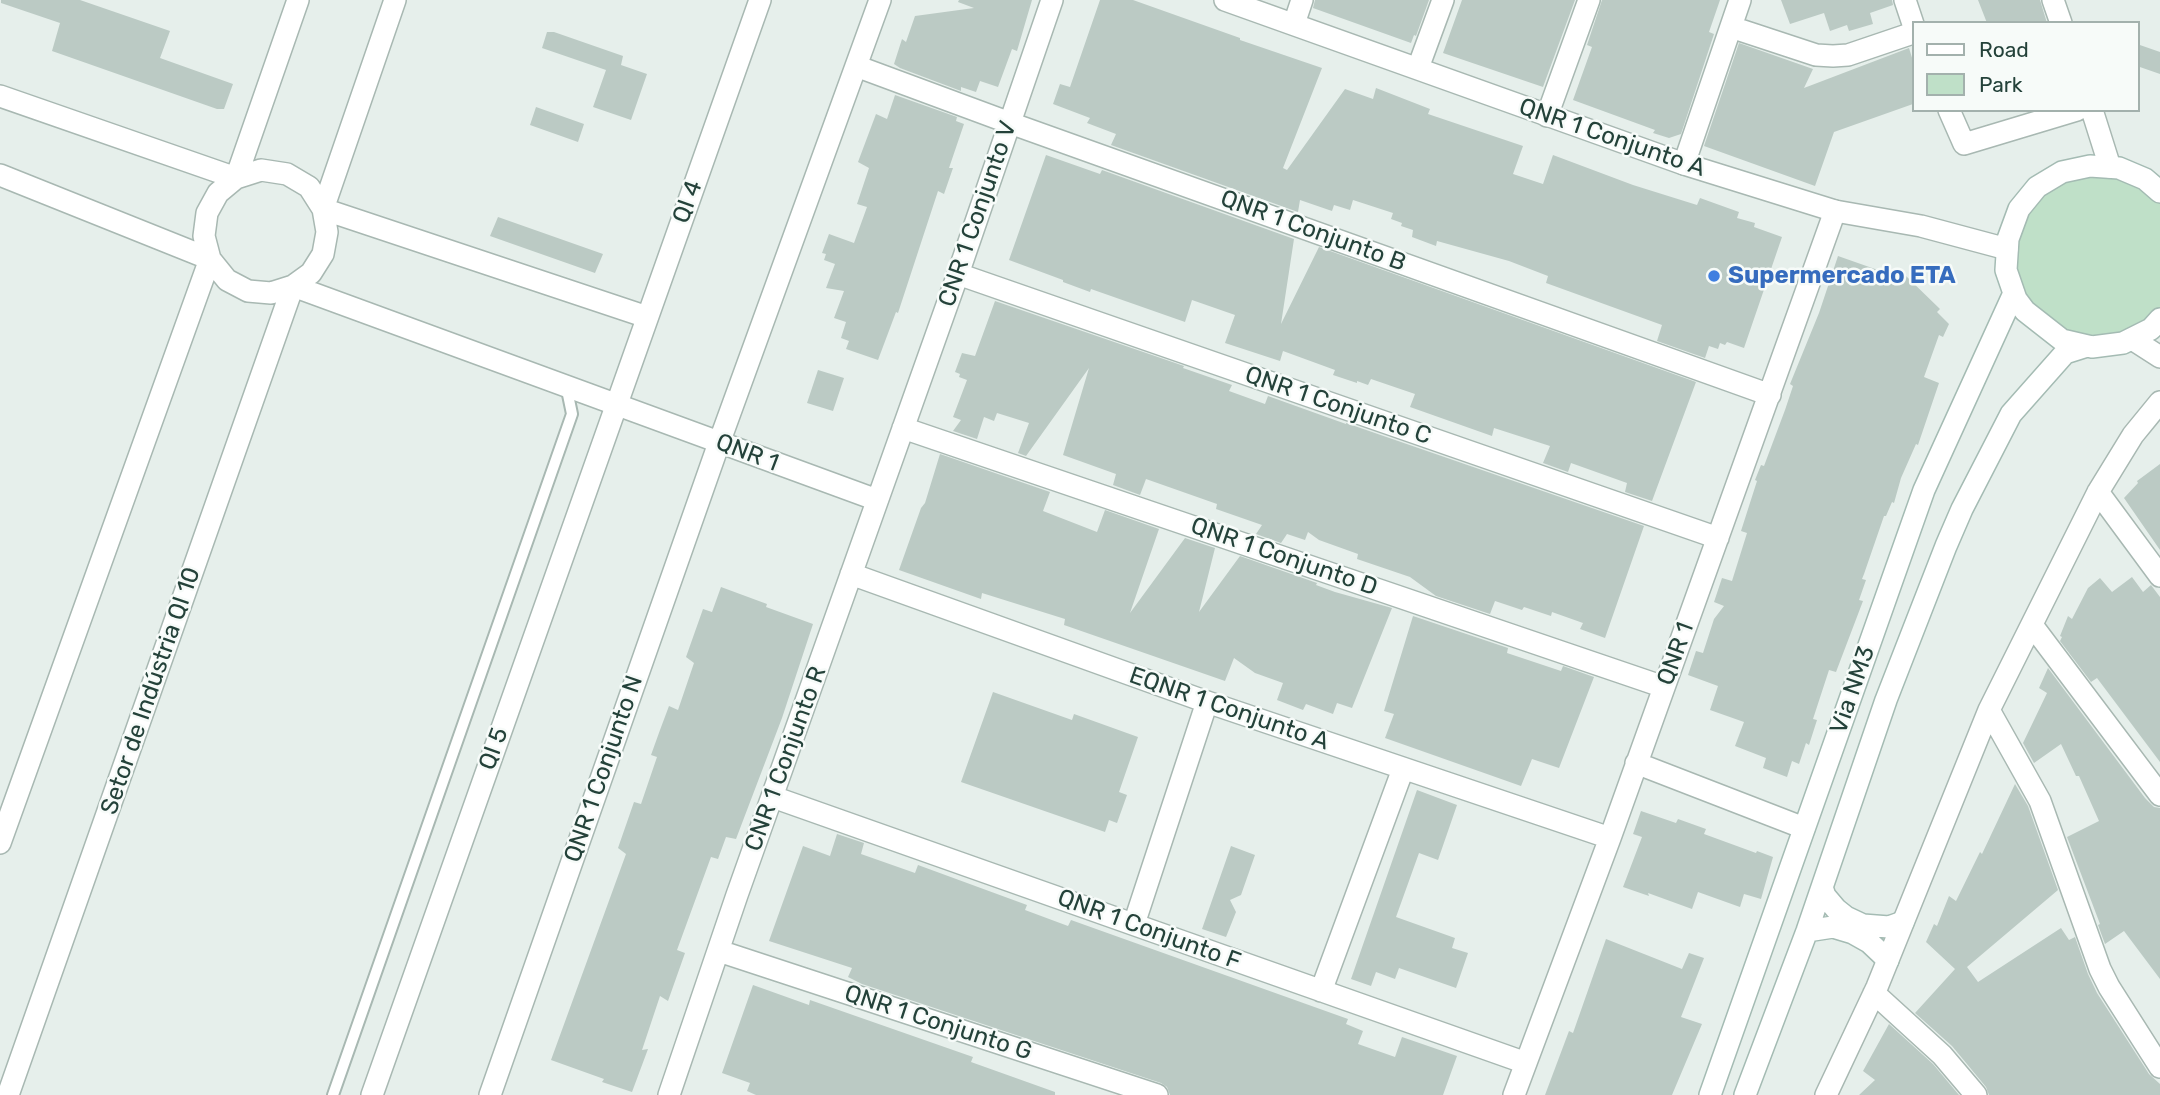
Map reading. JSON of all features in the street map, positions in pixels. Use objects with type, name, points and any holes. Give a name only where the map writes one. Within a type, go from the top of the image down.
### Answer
[{"type":"street","points":[[236,178],[298,0]]},
{"type":"street","points":[[323,209],[395,0]]},
{"type":"street","name":"QI 4","points":[[617,404],[760,0]]},
{"type":"street","name":"QNR 1 Conjunto N","points":[[490,1095],[719,443],[880,0]]},
{"type":"street","name":"CNR 1 Conjunto V","points":[[903,428],[1052,0]]},
{"type":"street","name":"QNR 1 Conjunto A","points":[[1225,0],[1684,164],[1835,211],[1921,226],[2007,249]]},
{"type":"street","points":[[1294,24],[1302,0]]},
{"type":"street","points":[[1418,68],[1443,0]]},
{"type":"street","points":[[1547,116],[1589,0]]},
{"type":"street","points":[[1684,164],[1740,0]]},
{"type":"street","points":[[1905,0],[1912,21]]},
{"type":"street","points":[[2053,0],[2060,21]]},
{"type":"street","points":[[1731,27],[1816,55],[1833,56],[1848,55],[1912,33]]},
{"type":"street","name":"QNR 1 Conjunto B","points":[[856,66],[1770,395]]},
{"type":"street","points":[[0,96],[236,178]]},
{"type":"street","points":[[1951,112],[1964,144],[2070,112]]},
{"type":"street","points":[[2093,112],[2110,167]]},
{"type":"street","points":[[2158,189],[2145,179],[2119,168],[2090,166],[2062,172],[2038,187],[2019,209],[2008,239],[2007,270],[2016,299],[2025,311],[2062,341],[2087,346],[2123,343],[2151,329],[2160,319]]},
{"type":"street","points":[[261,170],[287,174],[309,187],[323,209],[327,232],[323,254],[311,273],[293,286],[271,293],[248,291],[227,280],[210,259],[204,236],[207,213],[218,192],[236,178],[261,170]]},
{"type":"street","points":[[0,175],[210,259]]},
{"type":"street","points":[[323,209],[647,317]]},
{"type":"street","name":"QNR 1","points":[[1514,1095],[1835,211]]},
{"type":"street","points":[[0,843],[210,259]]},
{"type":"street","name":"QNR 1 Conjunto C","points":[[958,274],[1718,538]]},
{"type":"street","name":"QNR 1","points":[[293,286],[877,500]]},
{"type":"street","name":"Setor de Indústria QI 10","points":[[8,1095],[293,286]]},
{"type":"street","name":"Via NM3","points":[[1710,1095],[1924,490],[2014,293]]},
{"type":"street","points":[[2132,339],[2160,357]]},
{"type":"street","name":"Via NM3","points":[[1745,1095],[1807,931],[1886,700],[1946,546],[1974,484],[2011,414],[2065,353],[2087,346]]},
{"type":"street","points":[[1826,1095],[1888,960],[1989,710],[2098,492],[2133,435],[2160,402]]},
{"type":"street","name":"QI 5","points":[[372,1095],[617,404]]},
{"type":"street","points":[[850,574],[903,428]]},
{"type":"street","name":"QNR 1 Conjunto D","points":[[903,428],[1664,687]]},
{"type":"street","points":[[2098,492],[2160,576]]},
{"type":"street","name":"CNR 1 Conjunto R","points":[[669,1095],[850,574]]},
{"type":"street","name":"EQNR 1 Conjunto A","points":[[850,574],[1207,702],[1609,838]]},
{"type":"street","points":[[2032,625],[2155,789]]},
{"type":"street","points":[[1134,925],[1207,702]]},
{"type":"street","points":[[1989,710],[2040,801],[2100,969],[2160,1067]]},
{"type":"street","points":[[1636,763],[1804,828]]},
{"type":"street","points":[[1321,991],[1403,769]]},
{"type":"street","name":"QNR 1 Conjunto F","points":[[773,797],[1526,1063]]},
{"type":"street","points":[[1822,887],[1825,896],[1836,909],[1863,925],[1889,927],[1903,922]]},
{"type":"street","points":[[1807,931],[1833,927],[1853,933],[1869,942],[1888,960]]},
{"type":"street","name":"QNR 1 Conjunto G","points":[[719,951],[1157,1095]]},
{"type":"street","points":[[1874,993],[1942,1055],[1976,1095]]},
{"type":"lane","points":[[333,1095],[572,415],[566,385]]},
{"type":"green space","points":[[2097,166],[2160,193],[2160,317],[2098,346],[2025,311],[2008,239],[2037,187]]},
{"type":"building","points":[[1,0],[80,0],[170,31],[160,58],[233,84],[224,109],[217,109],[52,51],[60,23],[1,3]]},
{"type":"building","points":[[1032,0],[1017,51],[1012,49],[998,87],[980,81],[976,92],[961,87],[961,91],[894,64],[902,39],[906,42],[915,16],[974,8],[958,2]]},
{"type":"building","points":[[1100,0],[1133,0],[1322,68],[1283,168],[1287,170],[1345,89],[1373,99],[1376,88],[1430,109],[1428,114],[1523,146],[1513,174],[1543,184],[1553,155],[1697,205],[1700,198],[1739,212],[1737,218],[1755,223],[1754,227],[1782,237],[1744,348],[1727,342],[1725,345],[1720,343],[1718,349],[1709,346],[1705,358],[1657,341],[1662,325],[1546,283],[1548,276],[1509,261],[1437,241],[1436,246],[1412,237],[1413,230],[1391,219],[1393,213],[1353,200],[1350,210],[1334,205],[1332,211],[1300,200],[1298,212],[1111,145],[1116,134],[1087,123],[1090,118],[1053,104],[1060,84],[1070,87]]},
{"type":"building","points":[[1315,0],[1429,0],[1411,43],[1313,8]]},
{"type":"building","points":[[1462,0],[1575,0],[1543,87],[1443,53]]},
{"type":"building","points":[[1602,0],[1720,0],[1709,32],[1714,34],[1681,134],[1669,138],[1653,133],[1655,130],[1573,100],[1592,47],[1587,45]]},
{"type":"building","points":[[1781,0],[1892,0],[1893,5],[1870,13],[1873,24],[1849,31],[1847,25],[1830,31],[1824,13],[1790,24]]},
{"type":"building","points":[[1978,0],[2040,0],[2046,21],[1986,21]]},
{"type":"building","points":[[547,32],[554,32],[623,56],[621,65],[647,74],[631,120],[593,107],[606,70],[542,48]]},
{"type":"building","points":[[1739,43],[1813,69],[1804,88],[1909,48],[1912,58],[1912,104],[1834,132],[1815,186],[1704,146]]},
{"type":"building","points":[[2139,45],[2160,52],[2160,74],[2139,67]]},
{"type":"building","points":[[895,95],[957,117],[956,121],[964,124],[949,168],[953,168],[944,194],[938,191],[898,313],[896,312],[878,360],[846,349],[849,341],[841,338],[846,322],[834,318],[844,291],[826,288],[835,264],[824,260],[826,254],[822,253],[829,234],[854,243],[867,207],[857,204],[869,168],[858,162],[876,114],[887,119]]},
{"type":"building","points":[[536,107],[584,124],[578,142],[530,125]]},
{"type":"building","points":[[1046,155],[1100,174],[1102,170],[1294,239],[1281,324],[1319,247],[1696,382],[1652,501],[1625,492],[1627,483],[1571,463],[1568,472],[1543,463],[1550,446],[1494,428],[1492,436],[1410,407],[1415,394],[1371,379],[1368,385],[1357,383],[1333,375],[1335,370],[1283,351],[1280,361],[1225,343],[1235,315],[1192,300],[1185,322],[1091,289],[1090,292],[1009,260]]},
{"type":"building","points":[[498,217],[603,254],[595,273],[490,236]]},
{"type":"building","points":[[1838,256],[1892,275],[1905,275],[1940,309],[1937,312],[1949,324],[1943,337],[1939,335],[1924,377],[1939,383],[1918,445],[1916,444],[1901,478],[1894,503],[1892,502],[1884,516],[1862,579],[1866,580],[1859,600],[1863,601],[1836,672],[1829,670],[1813,719],[1817,720],[1809,745],[1806,743],[1799,764],[1792,761],[1787,777],[1763,768],[1766,758],[1735,746],[1744,722],[1710,710],[1718,686],[1688,675],[1696,651],[1703,653],[1714,619],[1724,606],[1714,602],[1722,578],[1732,581],[1747,533],[1741,531],[1757,481],[1755,480],[1761,465],[1764,466],[1785,410],[1793,386],[1790,384],[1819,313]]},
{"type":"building","points":[[995,301],[1184,366],[1183,368],[1232,385],[1229,391],[1265,404],[1268,396],[1644,526],[1605,638],[1580,629],[1583,623],[1552,612],[1551,616],[1495,601],[1490,614],[1436,596],[1410,577],[1357,559],[1358,554],[1319,540],[1308,532],[1305,540],[1287,534],[1281,543],[1256,534],[1262,525],[1216,509],[1217,504],[1146,479],[1140,495],[1113,485],[1116,474],[1063,455],[1089,368],[1026,456],[1018,453],[1029,423],[997,413],[994,421],[984,417],[977,439],[953,431],[961,420],[953,417],[967,380],[955,372],[962,353],[975,356]]},
{"type":"building","points":[[818,370],[844,378],[833,411],[807,403]]},
{"type":"building","points":[[940,454],[1050,492],[1043,511],[1097,532],[1105,510],[1159,529],[1130,613],[1185,538],[1215,548],[1199,612],[1240,556],[1335,592],[1392,608],[1352,708],[1337,703],[1333,714],[1306,704],[1303,710],[1277,700],[1283,683],[1255,673],[1234,658],[1225,681],[1064,625],[1065,619],[982,593],[981,599],[899,570],[925,503]]},
{"type":"building","points":[[2160,464],[2160,550],[2124,498],[2137,481]]},
{"type":"building","points":[[2132,577],[2143,592],[2151,585],[2160,597],[2160,762],[2097,678],[2091,682],[2060,641],[2068,616],[2072,619],[2088,588],[2100,578],[2112,592]]},
{"type":"building","points":[[721,587],[813,624],[782,718],[736,839],[726,837],[718,859],[711,857],[677,950],[685,953],[668,1001],[660,996],[642,1050],[648,1049],[632,1092],[551,1060],[626,854],[618,848],[634,802],[641,804],[657,757],[651,755],[669,706],[678,710],[694,663],[686,657],[703,609],[712,612]]},
{"type":"building","points":[[1413,616],[1508,648],[1507,653],[1561,671],[1563,666],[1594,677],[1559,768],[1532,759],[1521,786],[1385,738],[1394,714],[1384,711]]},
{"type":"building","points":[[2048,668],[2145,798],[2154,807],[2160,808],[2160,979],[2124,931],[2105,944],[2067,837],[2099,821],[2061,744],[2034,763],[2023,743],[2047,693],[2039,688]]},
{"type":"building","points":[[993,692],[1072,720],[1074,714],[1138,737],[1119,792],[1127,795],[1117,823],[1109,820],[1105,832],[961,782]]},
{"type":"building","points":[[2015,784],[2028,806],[2058,890],[1967,967],[1978,982],[2061,928],[2069,940],[2075,937],[2097,993],[2149,1074],[2160,1084],[2160,1095],[1989,1095],[1986,1087],[1952,1046],[1915,1013],[1955,969],[1926,942],[1934,924],[1937,926],[1949,896],[1956,901]]},
{"type":"building","points":[[1417,790],[1457,805],[1438,860],[1419,853],[1396,917],[1455,938],[1452,948],[1468,953],[1456,988],[1399,968],[1395,979],[1376,972],[1371,986],[1351,979]]},
{"type":"building","points":[[1641,811],[1676,823],[1678,819],[1706,829],[1704,834],[1773,857],[1761,899],[1744,894],[1740,907],[1698,892],[1692,909],[1623,887],[1642,837],[1633,834]]},
{"type":"building","points":[[837,834],[864,843],[861,854],[915,873],[918,865],[1027,905],[1025,910],[1068,926],[1071,920],[1348,1019],[1346,1024],[1363,1031],[1358,1044],[1395,1057],[1402,1037],[1457,1056],[1443,1095],[1170,1095],[1167,1087],[1161,1083],[862,984],[848,977],[852,968],[769,941],[803,846],[830,856]]},
{"type":"building","points":[[1231,846],[1255,855],[1241,895],[1230,900],[1236,912],[1226,937],[1202,929]]},
{"type":"building","points":[[1606,939],[1682,969],[1689,953],[1704,958],[1681,1017],[1702,1024],[1672,1095],[1545,1095],[1569,1031],[1573,1033]]},
{"type":"building","points":[[753,985],[809,1005],[810,1000],[973,1057],[971,1062],[1055,1092],[1055,1095],[756,1095],[747,1091],[750,1083],[722,1073]]},
{"type":"building","points":[[1889,1024],[1933,1064],[1959,1095],[1859,1095],[1875,1080],[1863,1071]]},
{"type":"place","name":"Supermercado ETA","points":[[1714,276]]}]
